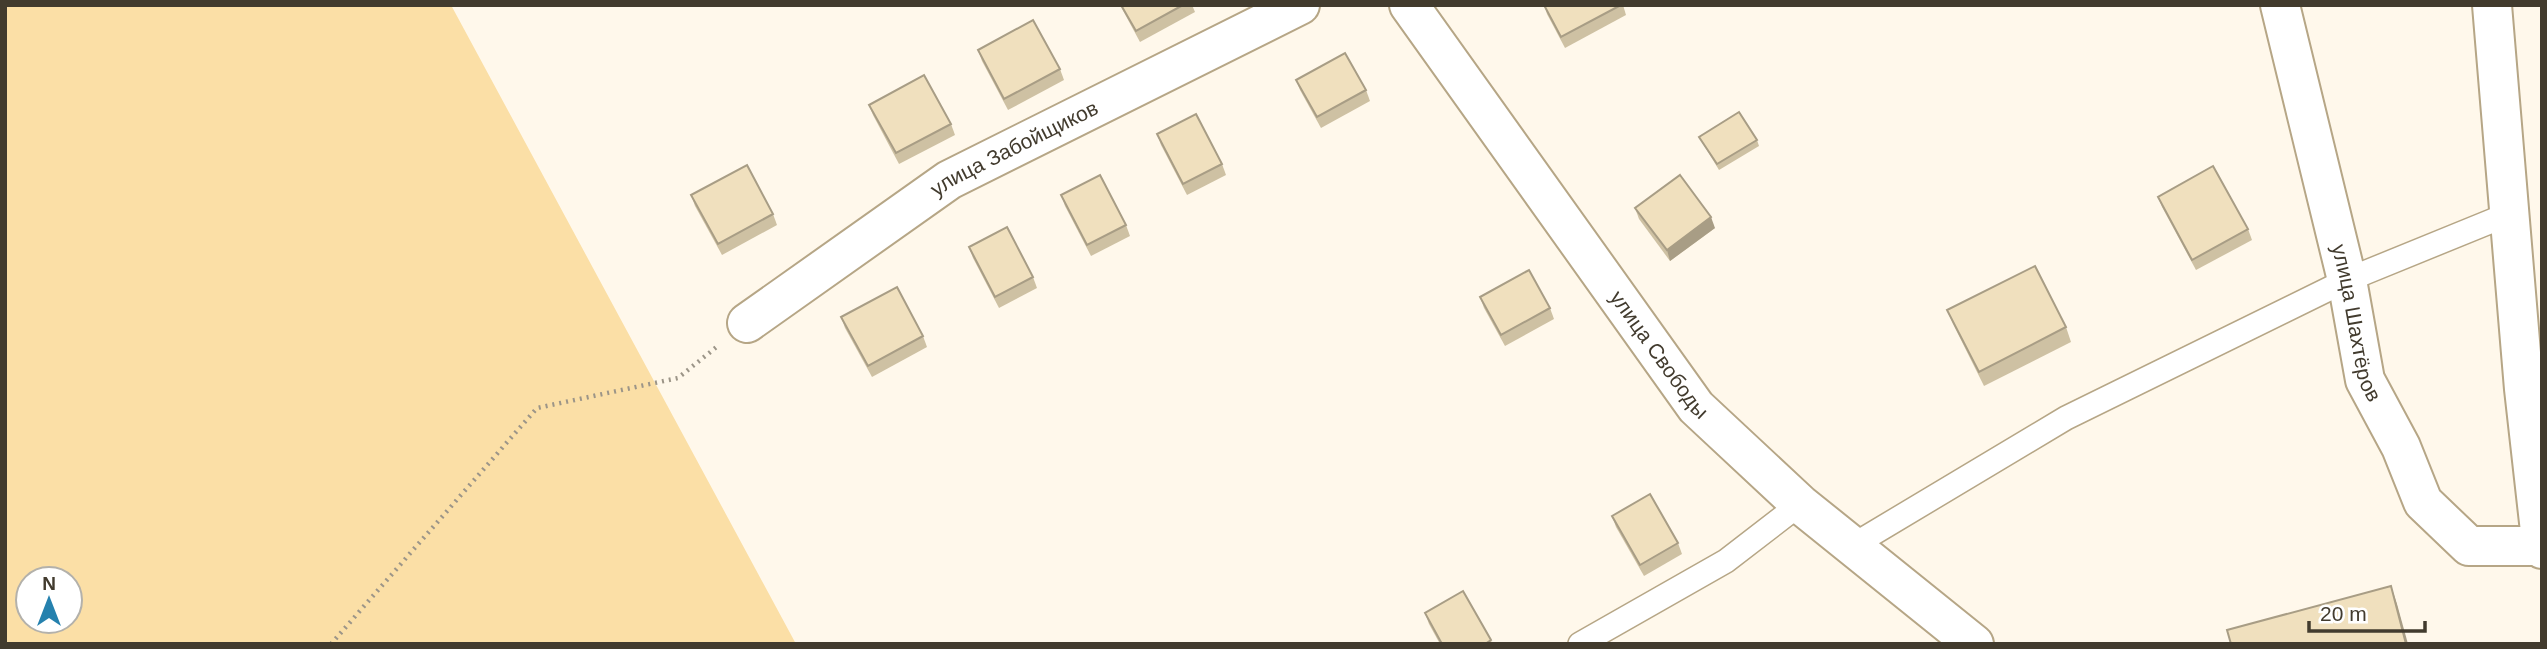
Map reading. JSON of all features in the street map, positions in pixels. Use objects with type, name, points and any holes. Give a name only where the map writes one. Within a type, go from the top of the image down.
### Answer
[{"type":"main road","name":"улица Забойщиков","points":[[747,323],[949,180],[1300,5]]},
{"type":"main road","name":"улица Свободы","points":[[1409,5],[1696,407],[1800,505],[1974,644]]},
{"type":"main road","name":"улица Шахтёров","points":[[2280,5],[2347,280],[2365,380],[2401,447],[2423,502],[2469,546],[2542,548]]},
{"type":"main road","points":[[2492,5],[2524,389],[2542,548]]},
{"type":"lane","points":[[1852,546],[2066,418],[2347,280],[2509,214]]},
{"type":"lane","points":[[1580,644],[1726,561],[1800,505]]},
{"type":"path","points":[[331,644],[537,408],[678,379],[747,323]]},
{"type":"shaded area","points":[[5,5],[451,5],[796,644],[5,644]]},
{"type":"building","points":[[1121,5],[1183,5],[1136,31]]},
{"type":"building","points":[[1544,5],[1621,5],[1561,37]]},
{"type":"building","points":[[1033,20],[1060,69],[1004,99],[978,50]]},
{"type":"building","points":[[1345,53],[1366,90],[1317,117],[1296,80]]},
{"type":"building","points":[[924,75],[951,124],[896,153],[869,105]]},
{"type":"building","points":[[1739,112],[1757,140],[1717,164],[1699,137]]},
{"type":"building","points":[[1196,114],[1222,164],[1183,184],[1157,134]]},
{"type":"building","points":[[747,165],[773,214],[718,244],[691,195]]},
{"type":"building","points":[[2213,166],[2248,229],[2192,260],[2158,197]]},
{"type":"building","points":[[1100,175],[1126,225],[1087,245],[1061,195]]},
{"type":"building","points":[[1680,175],[1711,217],[1667,250],[1635,208]]},
{"type":"building","points":[[1007,227],[1033,277],[995,297],[969,247]]},
{"type":"building","points":[[2035,266],[2066,327],[1979,372],[1947,310]]},
{"type":"building","points":[[1529,270],[1550,308],[1501,335],[1480,297]]},
{"type":"building","points":[[897,287],[923,336],[868,366],[841,317]]},
{"type":"building","points":[[1650,494],[1678,543],[1640,565],[1612,516]]},
{"type":"building","points":[[2391,586],[2406,644],[2231,644],[2227,630]]},
{"type":"building","points":[[1463,591],[1491,640],[1485,644],[1442,644],[1425,613]]}]
